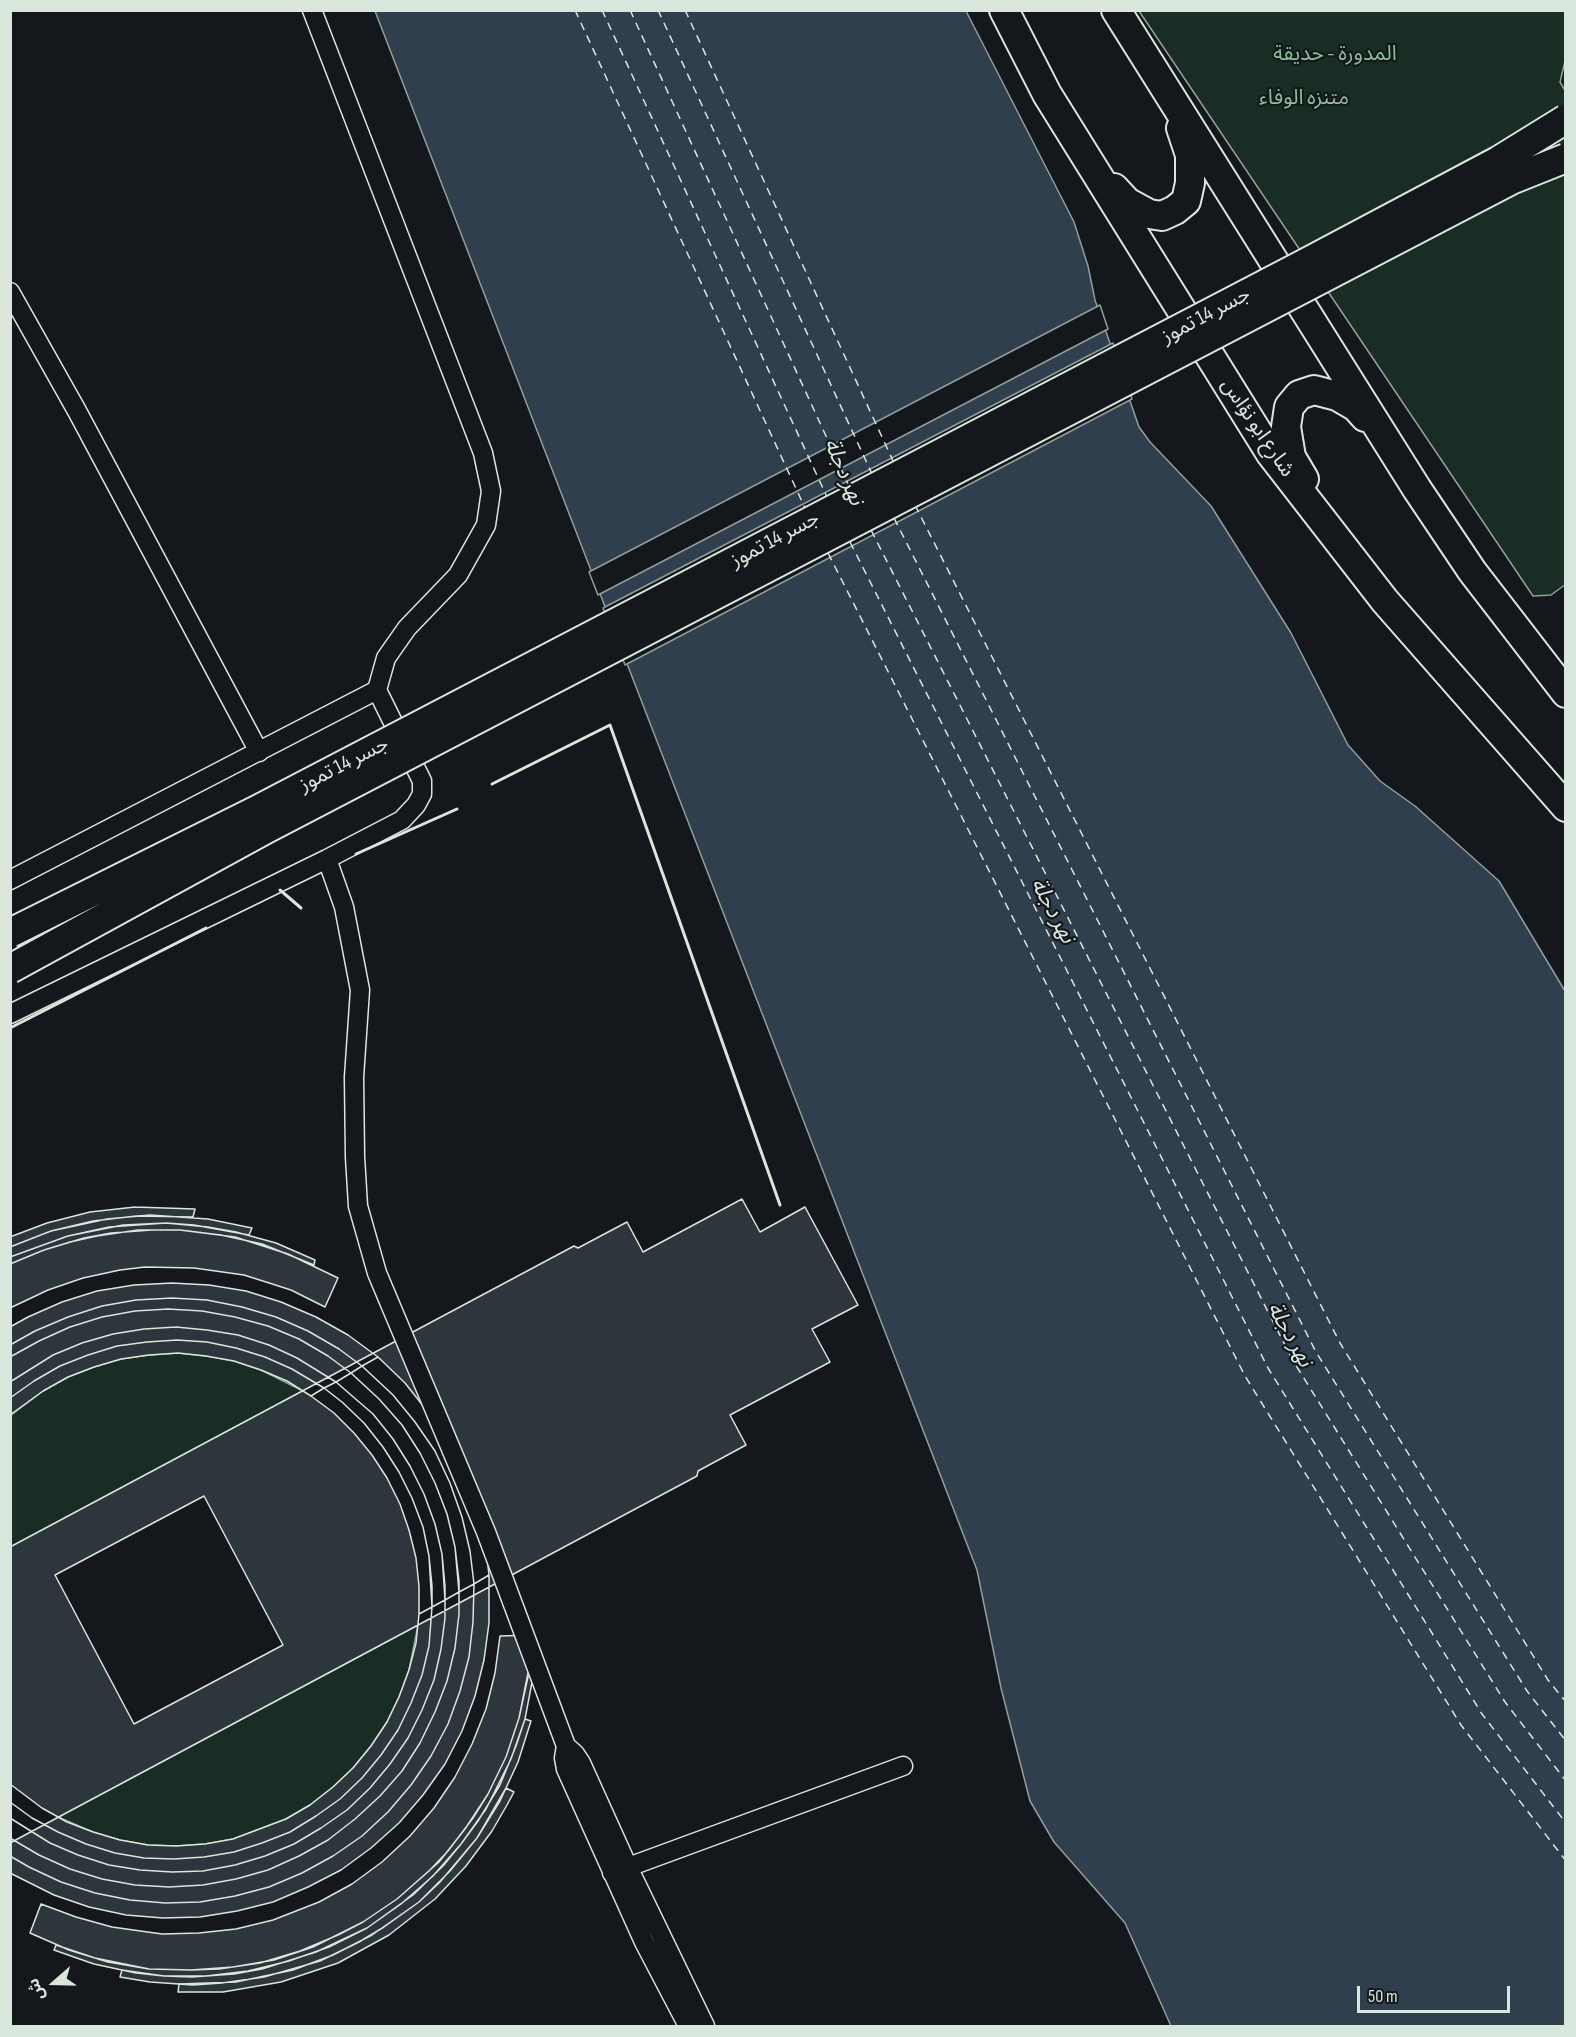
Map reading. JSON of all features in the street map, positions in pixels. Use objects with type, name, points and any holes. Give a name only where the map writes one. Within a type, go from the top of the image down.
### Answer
[{"type":"main road","name":"شارع ابو نؤاس","points":[[1004,10],[1047,94],[1271,454],[1385,600],[1566,807]]},
{"type":"main road","points":[[1047,94],[1108,182],[1127,202],[1149,214],[1162,216],[1175,210],[1186,201],[1190,183],[1190,155],[1178,121],[1119,16]]},
{"type":"main road","points":[[1119,16],[1417,489]]},
{"type":"main road","name":"جسر 14 تموز","points":[[10,933],[257,810],[1294,270],[1498,161],[1566,118]]},
{"type":"main road","name":"جسر 14 تموز","points":[[10,969],[277,824],[1511,180],[1566,158]]},
{"type":"main road","points":[[1385,600],[1326,517],[1291,457],[1286,427],[1289,407],[1299,395],[1314,390],[1337,396],[1356,407],[1386,444],[1472,571],[1566,693]]},
{"type":"street","points":[[10,1014],[402,820],[416,805],[422,794],[422,781],[377,690],[386,658],[407,628],[458,574],[486,525],[491,491],[483,453],[312,10]]},
{"type":"street","points":[[10,292],[77,411],[259,752]]},
{"type":"street","points":[[10,880],[377,690]]},
{"type":"street","points":[[327,859],[344,907],[360,990],[354,1077],[355,1157],[358,1206],[377,1273],[486,1532],[566,1746],[564,1764],[705,2026]]},
{"type":"street","points":[[620,1870],[903,1766]]},
{"type":"street","points":[[620,1870],[644,1941],[688,2026]]},
{"type":"green space","points":[[1139,11],[1565,11],[1565,61],[1560,82],[1566,92],[1566,584],[1551,595],[1533,596]]},
{"type":"green space","points":[[178,1353],[234,1361],[261,1370],[303,1391],[11,1547],[10,1416],[43,1391],[68,1377],[94,1367],[121,1359]]},
{"type":"green space","points":[[418,1625],[409,1670],[399,1697],[387,1722],[371,1746],[333,1787],[310,1805],[286,1819],[233,1839],[176,1846],[148,1845],[120,1840],[93,1832],[58,1817]]},
{"type":"water","name":"نهر دجلة","points":[[375,11],[966,11],[1074,222],[1088,266],[1095,300],[1139,427],[1150,442],[1211,506],[1291,633],[1348,745],[1380,781],[1415,806],[1499,881],[1565,991],[1565,2026],[1171,2026],[1125,1923],[1054,1842],[1030,1801],[1001,1688],[977,1570]]},
{"type":"pier","points":[[1100,305],[1108,329],[598,595],[589,572]]},
{"type":"pier","points":[[1113,343],[1132,399],[625,665],[603,608]]},
{"type":"building","points":[[742,1199],[760,1232],[805,1207],[858,1305],[812,1329],[830,1362],[730,1415],[746,1445],[698,1471],[697,1476],[10,1843],[10,1547],[574,1246],[578,1248],[627,1222],[643,1252]]},
{"type":"building","points":[[135,1207],[195,1209],[193,1217],[136,1216],[93,1221],[51,1231],[10,1247],[10,1237],[47,1223],[90,1212]]},
{"type":"building","points":[[150,1215],[208,1219],[252,1228],[249,1235],[194,1225],[166,1223],[123,1225],[68,1236],[10,1257],[10,1247],[51,1231],[107,1219]]},
{"type":"building","points":[[166,1223],[236,1232],[276,1243],[315,1260],[314,1265],[262,1244],[221,1235],[180,1230],[111,1233],[84,1238],[44,1250],[10,1264],[10,1257],[68,1236],[109,1227]]},
{"type":"building","points":[[138,1230],[180,1230],[235,1237],[288,1254],[338,1278],[325,1307],[291,1290],[244,1275],[194,1268],[145,1267],[83,1278],[48,1290],[10,1308],[10,1264],[70,1242]]},
{"type":"building","points":[[172,1283],[209,1285],[246,1291],[281,1302],[316,1317],[348,1335],[378,1357],[362,1366],[308,1331],[276,1317],[207,1300],[172,1298],[136,1300],[102,1306],[68,1317],[10,1345],[10,1327],[62,1302],[97,1291],[134,1285]]},
{"type":"building","points":[[172,1298],[207,1300],[276,1317],[308,1331],[362,1366],[351,1373],[299,1339],[268,1326],[202,1311],[168,1309],[135,1311],[102,1317],[70,1327],[10,1357],[10,1345],[68,1317],[102,1306],[136,1300]]},
{"type":"building","points":[[168,1309],[202,1311],[268,1326],[299,1339],[351,1373],[336,1382],[297,1358],[269,1345],[238,1335],[176,1327],[113,1334],[82,1343],[53,1355],[10,1382],[10,1357],[39,1341],[70,1327],[102,1317],[135,1311]]},
{"type":"building","points":[[176,1327],[238,1335],[269,1345],[297,1358],[336,1382],[324,1388],[292,1369],[265,1357],[207,1342],[177,1340],[117,1346],[88,1355],[60,1366],[10,1398],[10,1382],[53,1355],[113,1334]]},
{"type":"building","points":[[177,1340],[207,1342],[265,1357],[292,1369],[324,1388],[311,1396],[287,1381],[234,1361],[178,1353],[149,1355],[121,1359],[68,1377],[43,1391],[10,1415],[10,1398],[60,1366],[117,1346]]},
{"type":"building","points":[[378,1357],[405,1383],[428,1412],[486,1549],[489,1575],[474,1584],[470,1551],[462,1517],[435,1451],[393,1395],[362,1366]]},
{"type":"building","points":[[362,1366],[393,1395],[415,1422],[435,1451],[450,1483],[462,1517],[470,1551],[474,1584],[459,1592],[455,1547],[447,1514],[435,1483],[402,1425],[351,1373]]},
{"type":"building","points":[[351,1373],[402,1425],[435,1483],[447,1514],[455,1547],[459,1581],[459,1592],[445,1600],[442,1554],[435,1524],[424,1494],[393,1439],[373,1414],[336,1382]]},
{"type":"building","points":[[336,1382],[373,1414],[393,1439],[424,1494],[435,1524],[442,1554],[445,1586],[445,1600],[432,1607],[429,1556],[423,1527],[412,1498],[383,1447],[364,1423],[324,1388]]},
{"type":"building","points":[[324,1388],[364,1423],[399,1472],[412,1498],[423,1527],[432,1586],[432,1607],[419,1614],[416,1558],[400,1504],[387,1478],[354,1433],[334,1413],[311,1396]]},
{"type":"building","points":[[204,1496],[283,1645],[134,1724],[55,1575]]},
{"type":"building","points":[[489,1575],[489,1623],[484,1660],[475,1696],[462,1731],[445,1764],[399,1823],[341,1870],[273,1902],[200,1917],[163,1918],[126,1915],[89,1907],[54,1895],[10,1873],[10,1856],[61,1882],[95,1893],[130,1900],[165,1903],[200,1902],[269,1887],[333,1856],[362,1836],[388,1812],[431,1756],[448,1724],[469,1657],[474,1584]]},
{"type":"building","points":[[474,1584],[469,1657],[448,1724],[431,1756],[388,1812],[362,1836],[333,1856],[269,1887],[200,1902],[165,1903],[130,1900],[95,1893],[61,1882],[10,1856],[10,1838],[70,1869],[102,1879],[135,1885],[169,1887],[203,1885],[268,1870],[328,1840],[380,1796],[402,1771],[420,1743],[447,1681],[455,1648],[459,1592]]},
{"type":"building","points":[[459,1592],[455,1648],[447,1681],[420,1743],[402,1771],[380,1796],[328,1840],[299,1856],[268,1870],[203,1885],[169,1887],[135,1885],[102,1879],[70,1869],[10,1838],[10,1818],[50,1843],[78,1855],[109,1865],[172,1872],[203,1871],[235,1865],[294,1844],[347,1810],[370,1788],[408,1738],[434,1680],[441,1649],[445,1600]]},
{"type":"building","points":[[445,1600],[441,1649],[434,1680],[408,1738],[370,1788],[347,1810],[294,1844],[235,1865],[203,1871],[140,1870],[109,1865],[78,1855],[50,1843],[10,1818],[10,1802],[32,1818],[86,1844],[115,1853],[144,1858],[204,1857],[234,1852],[290,1832],[340,1799],[362,1778],[398,1730],[422,1675],[429,1646],[432,1607]]},
{"type":"building","points":[[432,1607],[429,1646],[422,1675],[398,1730],[362,1778],[340,1799],[290,1832],[234,1852],[174,1859],[144,1858],[115,1853],[86,1844],[32,1818],[10,1802],[10,1784],[42,1808],[67,1822],[120,1840],[148,1845],[205,1844],[233,1839],[286,1819],[310,1805],[333,1787],[371,1746],[387,1722],[409,1670],[416,1643],[419,1614]]},
{"type":"building","points":[[531,1635],[528,1677],[519,1718],[506,1757],[488,1794],[465,1829],[439,1862],[397,1899],[363,1922],[313,1947],[274,1960],[233,1967],[191,1970],[149,1969],[108,1962],[69,1950],[30,1933],[41,1904],[112,1927],[162,1934],[236,1929],[273,1920],[319,1902],[352,1884],[382,1862],[410,1836],[434,1808],[455,1777],[486,1709],[495,1673],[500,1636]]},
{"type":"building","points":[[530,1663],[533,1677],[525,1719],[511,1759],[486,1809],[461,1844],[433,1876],[401,1904],[367,1928],[329,1947],[289,1961],[248,1971],[206,1976],[136,1973],[94,1964],[54,1950],[56,1945],[95,1958],[149,1969],[219,1969],[260,1963],[300,1951],[363,1922],[397,1899],[429,1871],[448,1851],[473,1818],[506,1757],[519,1718]]},
{"type":"building","points":[[525,1719],[531,1721],[518,1762],[500,1801],[477,1838],[440,1882],[419,1902],[384,1927],[320,1961],[264,1977],[193,1985],[120,1977],[122,1970],[192,1977],[262,1969],[316,1952],[367,1928],[413,1895],[443,1866],[461,1844],[500,1785]]},
{"type":"building","points":[[506,1788],[514,1792],[492,1831],[466,1866],[435,1899],[389,1935],[338,1963],[281,1982],[223,1992],[178,1992],[179,1984],[236,1982],[293,1970],[333,1955],[372,1935],[419,1902],[450,1871],[477,1838]]},
{"type":"ferry route","points":[[575,10],[805,508]]},
{"type":"ferry route","points":[[602,10],[827,497]]},
{"type":"ferry route","points":[[630,10],[849,486]]},
{"type":"ferry route","points":[[658,10],[872,474]]},
{"type":"ferry route","points":[[685,10],[894,463]]},
{"type":"ferry route","points":[[915,505],[1340,1343],[1548,1680],[1566,1702]]},
{"type":"ferry route","points":[[894,518],[1316,1352],[1527,1691],[1566,1741]]},
{"type":"ferry route","points":[[871,530],[1292,1359],[1505,1702],[1566,1781]]},
{"type":"ferry route","points":[[850,542],[1268,1368],[1482,1714],[1566,1823]]},
{"type":"ferry route","points":[[828,553],[1245,1376],[1461,1725],[1566,1861]]},
{"type":"wall","points":[[492,784],[610,725],[780,1205]]},
{"type":"wall","points":[[356,854],[457,809]]},
{"type":"wall","points":[[280,890],[301,908]]},
{"type":"wall","points":[[10,1028],[206,928]]},
{"type":"park label","name":"المدورة - حديقة","points":[[1335,55]]},
{"type":"park label","name":"متنزه الوفاء","points":[[1304,99]]}]
